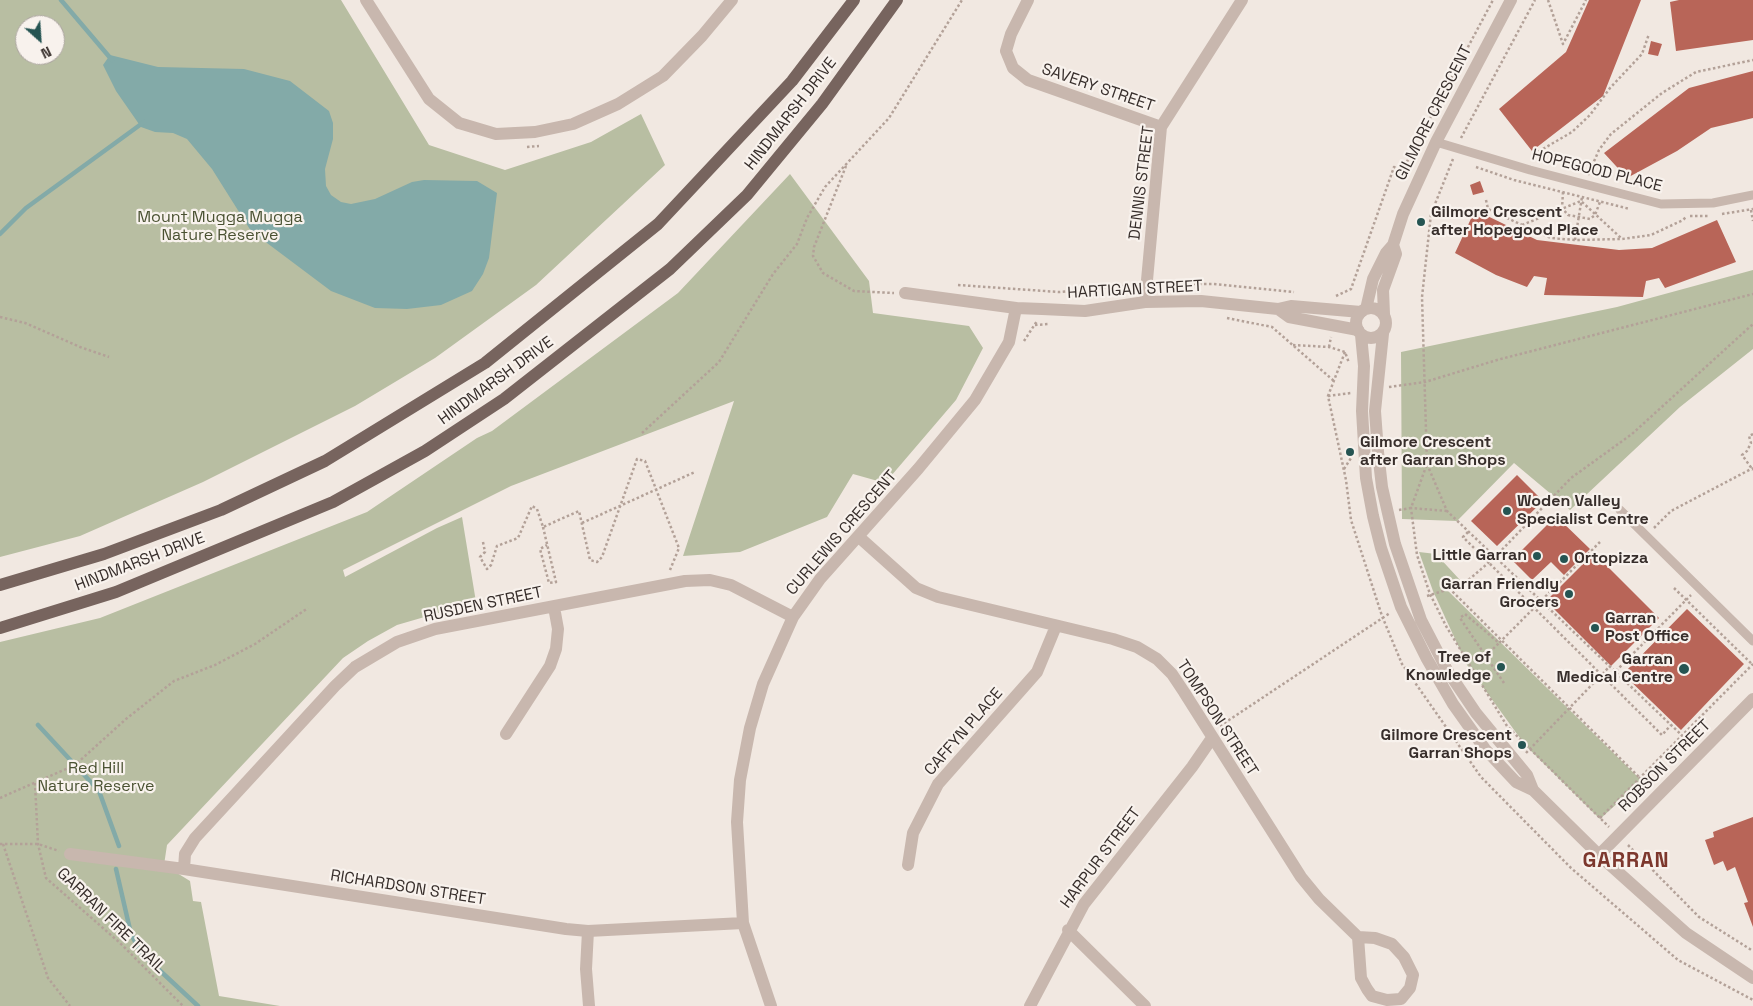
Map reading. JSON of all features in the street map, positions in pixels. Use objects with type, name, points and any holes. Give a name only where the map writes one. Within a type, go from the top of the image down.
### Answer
[{"type":"main road","name":"HINDMARSH DRIVE","points":[[0,585],[104,554],[221,510],[325,461],[485,363],[658,224],[792,81],[854,0]]},
{"type":"main road","name":"HINDMARSH DRIVE","points":[[0,628],[116,592],[333,502],[425,451],[504,399],[670,269],[747,195],[822,104],[897,0]]},
{"type":"street","points":[[366,0],[429,99],[459,123],[496,134],[535,132],[573,124],[618,104],[663,76],[702,36],[732,0]]},
{"type":"street","name":"SAVERY STREET","points":[[1028,0],[1011,34],[1006,50],[1013,68],[1028,80],[1161,127]]},
{"type":"street","name":"DENNIS STREET","points":[[1145,302],[1151,280],[1161,127],[1242,0]]},
{"type":"street","name":"GILMORE CRESCENT","points":[[1384,314],[1383,290],[1396,254],[1394,245],[1403,214],[1436,142],[1511,0]]},
{"type":"street","name":"GILMORE CRESCENT","points":[[1363,310],[1372,279],[1386,253],[1394,245]]},
{"type":"street","name":"HARTIGAN STREET","points":[[905,293],[1016,308],[1085,311],[1145,302],[1200,301],[1278,309],[1292,306],[1363,310]]},
{"type":"street","name":"CURLEWIS CRESCENT","points":[[771,1006],[743,923],[737,822],[740,780],[750,728],[763,684],[792,617],[820,579],[918,469],[975,400],[1009,342],[1016,308]]},
{"type":"street","points":[[1533,790],[1527,775],[1476,714],[1457,686],[1434,646],[1414,602],[1395,544],[1382,487],[1376,411],[1382,334],[1387,324],[1384,314],[1376,308],[1363,310],[1356,320],[1360,333],[1364,366],[1362,411],[1366,478],[1373,516],[1381,548],[1402,607],[1427,659],[1453,704],[1482,745],[1516,782],[1533,790],[1599,855],[1686,933],[1753,978]]},
{"type":"street","name":"HARTIGAN STREET","points":[[1278,309],[1290,316],[1360,333]]},
{"type":"street","points":[[1360,333],[1372,338],[1382,334]]},
{"type":"street","name":"TOMPSON STREET","points":[[859,537],[916,588],[938,597],[1113,638],[1137,647],[1158,659],[1176,680],[1301,877],[1319,899],[1358,937]]},
{"type":"street","name":"RUSDEN STREET","points":[[184,869],[185,854],[195,838],[335,686],[371,655],[397,642],[435,628],[664,585],[710,580],[731,585],[792,617]]},
{"type":"street","points":[[506,734],[553,658],[558,629],[554,607]]},
{"type":"street","name":"CAFFYN PLACE","points":[[908,865],[913,833],[938,784],[1037,672],[1056,626]]},
{"type":"street","name":"ROBSON STREET","points":[[1599,855],[1753,699]]},
{"type":"street","name":"HARPUR STREET","points":[[1030,1006],[1068,930],[1084,904],[1192,767],[1210,736]]},
{"type":"street","name":"RICHARDSON STREET","points":[[70,854],[74,853],[184,869],[566,929],[588,931],[743,923]]},
{"type":"street","points":[[1068,930],[1145,1006]]},
{"type":"street","points":[[588,931],[586,968],[589,1006]]},
{"type":"street","points":[[1358,937],[1375,938],[1392,944],[1404,957],[1413,974],[1410,988],[1401,999],[1386,1000],[1372,996],[1367,990],[1361,978],[1358,937]]},
{"type":"lane","name":"HOPEGOOD PLACE","points":[[1436,142],[1530,170],[1661,204],[1713,203],[1753,195]]},
{"type":"lane","points":[[1620,510],[1753,641]]},
{"type":"path","points":[[642,433],[719,362],[773,274],[797,244],[807,218],[825,188],[889,118],[962,0]]},
{"type":"path","points":[[1327,295],[1337,296],[1351,289],[1394,167],[1402,172],[1493,0]]},
{"type":"path","points":[[1465,130],[1535,0]]},
{"type":"path","points":[[1548,0],[1563,44],[1586,0]]},
{"type":"path","points":[[1530,170],[1532,156],[1566,136],[1590,115],[1610,88],[1642,54],[1649,34]]},
{"type":"path","points":[[1575,240],[1577,217],[1585,185],[1599,150],[1611,134],[1662,93],[1696,72],[1753,60]]},
{"type":"path","points":[[519,147],[543,145]]},
{"type":"path","points":[[1453,159],[1431,214],[1422,297],[1427,464],[1411,508],[1417,555],[1430,594],[1467,660],[1508,726],[1699,917],[1753,951]]},
{"type":"path","points":[[847,162],[814,247],[813,256],[816,264],[823,273],[854,292],[905,293]]},
{"type":"path","points":[[1563,192],[1562,208],[1568,215],[1590,219],[1595,215],[1600,202]]},
{"type":"path","points":[[1486,200],[1488,209],[1522,225],[1551,238],[1575,240],[1622,239],[1650,235],[1684,220],[1687,216]]},
{"type":"path","points":[[1522,225],[1581,201]]},
{"type":"path","points":[[1581,201],[1622,239]]},
{"type":"path","points":[[1751,210],[1753,221]]},
{"type":"path","points":[[1151,280],[1161,284]]},
{"type":"path","points":[[951,285],[1059,292],[1151,280],[1161,284],[1214,284],[1299,292]]},
{"type":"path","points":[[1425,382],[1497,360],[1753,294]]},
{"type":"path","points":[[0,317],[25,323],[80,347],[109,357]]},
{"type":"path","points":[[1220,317],[1272,328],[1334,381]]},
{"type":"path","points":[[1035,325],[1052,324]]},
{"type":"path","points":[[1430,594],[1462,585],[1495,557],[1571,478],[1632,434],[1753,324]]},
{"type":"path","points":[[1293,346],[1329,347],[1345,352],[1351,366]]},
{"type":"path","points":[[1345,352],[1328,396],[1346,480],[1351,520],[1382,616],[1402,664],[1481,777],[1571,868],[1678,960],[1753,1000]]},
{"type":"path","points":[[1646,536],[1671,510],[1753,469],[1742,455],[1747,451],[1751,443],[1749,436],[1753,434]]},
{"type":"path","points":[[543,527],[579,511],[590,560],[597,562],[602,557],[637,459],[645,461],[679,548],[664,585]]},
{"type":"path","points":[[1427,464],[1447,511],[1700,753]]},
{"type":"path","points":[[582,523],[695,472]]},
{"type":"path","points":[[483,542],[485,552],[480,557],[487,569],[491,566],[497,546],[518,538],[532,506],[537,509],[543,527],[556,582],[550,584],[540,549],[547,544]]},
{"type":"path","points":[[1411,508],[1447,511]]},
{"type":"path","points":[[1468,532],[1463,537],[1662,735],[1671,725]]},
{"type":"path","points":[[1467,660],[1485,655],[1499,643],[1600,542]]},
{"type":"path","points":[[1449,588],[1658,796]]},
{"type":"path","points":[[1600,818],[1753,665],[1674,588]]},
{"type":"path","points":[[1616,672],[1699,588]]},
{"type":"path","points":[[0,798],[75,765],[126,718],[174,681],[215,665],[255,644],[308,608]]},
{"type":"path","points":[[1499,643],[1465,614],[1460,618],[1504,683]]},
{"type":"path","points":[[1210,736],[1382,616]]},
{"type":"path","points":[[1517,762],[1610,666]]},
{"type":"path","points":[[1492,788],[1507,773]]},
{"type":"path","name":"GARRAN FIRE TRAIL","points":[[35,783],[38,844],[46,878],[120,943],[183,1006]]},
{"type":"path","points":[[70,854],[38,844],[2,844],[48,978],[70,1006]]},
{"type":"green space","name":"Mount Mugga Mugga Nature Reserve","points":[[0,0],[341,0],[429,145],[505,170],[591,142],[641,114],[665,165],[536,285],[435,358],[355,406],[203,482],[80,536],[0,557]]},
{"type":"green space","name":"Red Hill Nature Reserve","points":[[790,174],[869,281],[873,313],[969,326],[983,348],[956,400],[885,483],[853,474],[827,517],[740,552],[683,556],[734,401],[511,486],[343,570],[345,577],[437,528],[462,517],[476,602],[397,625],[343,658],[167,845],[164,865],[190,881],[193,901],[201,902],[219,996],[280,1006],[0,1006],[0,642],[100,618],[367,512],[477,438],[492,431],[678,293]]},
{"type":"green space","points":[[1753,270],[1753,349],[1680,407],[1570,510],[1514,463],[1457,521],[1402,519],[1401,352],[1617,307]]},
{"type":"green space","points":[[1419,552],[1436,554],[1460,580],[1443,586],[1642,781],[1600,819],[1525,745],[1467,665],[1433,591]]},
{"type":"water","points":[[110,55],[158,67],[244,69],[290,81],[329,111],[333,123],[333,139],[325,169],[326,186],[331,195],[341,202],[351,204],[375,199],[412,182],[424,180],[477,181],[497,193],[489,258],[483,274],[472,291],[441,305],[407,309],[375,308],[331,291],[251,231],[212,169],[187,139],[173,133],[155,132],[141,127],[116,91],[103,65]]},
{"type":"building","points":[[1589,0],[1641,0],[1603,96],[1532,151],[1499,109],[1566,52]]},
{"type":"building","points":[[1679,0],[1753,0],[1753,40],[1676,51],[1670,2]]},
{"type":"building","points":[[1651,41],[1662,44],[1658,56],[1648,54]]},
{"type":"building","points":[[1753,71],[1753,118],[1711,128],[1677,151],[1627,178],[1604,153],[1689,88]]},
{"type":"building","points":[[1480,181],[1484,192],[1473,195],[1470,185]]},
{"type":"building","points":[[1475,210],[1537,240],[1619,250],[1652,248],[1717,220],[1736,262],[1665,288],[1659,278],[1646,281],[1643,297],[1544,295],[1547,278],[1534,276],[1527,287],[1496,275],[1455,253]]},
{"type":"building","name":"Woden Valley Specialist Centre","points":[[1517,475],[1543,501],[1497,546],[1471,521]]},
{"type":"building","points":[[1556,516],[1590,549],[1564,575],[1551,562],[1532,580],[1512,560]]},
{"type":"building","points":[[1594,553],[1659,618],[1611,666],[1546,601]]},
{"type":"building","name":"Garran Medical Centre","points":[[1687,609],[1744,664],[1681,730],[1623,674]]},
{"type":"building","points":[[1753,817],[1753,927],[1744,903],[1748,902],[1735,867],[1727,871],[1723,861],[1714,865],[1705,840],[1714,837],[1713,832]]},
{"type":"waterway","points":[[61,0],[112,60]]},
{"type":"waterway","points":[[0,234],[26,208],[144,122]]},
{"type":"waterway","points":[[38,725],[99,791],[119,846]]},
{"type":"waterway","points":[[116,869],[131,934],[141,953],[198,1006]]},
{"type":"place","name":"Gilmore Crescent after Hopegood Place","points":[[1421,222]]},
{"type":"place","name":"Gilmore Crescent after Garran Shops","points":[[1350,452]]},
{"type":"place","name":"Woden Valley Specialist Centre","points":[[1507,511]]},
{"type":"place","name":"Little Garran","points":[[1537,556]]},
{"type":"place","name":"Ortopizza","points":[[1564,559]]},
{"type":"place","name":"Garran Friendly Grocers","points":[[1569,594]]},
{"type":"place","name":"Garran Post Office","points":[[1595,628]]},
{"type":"place","name":"Tree of Knowledge","points":[[1501,667]]},
{"type":"place","name":"Garran Medical Centre","points":[[1684,669]]},
{"type":"place","name":"Gilmore Crescent Garran Shops","points":[[1522,745]]},
{"type":"district","name":"GARRAN","points":[[1626,861]]}]
